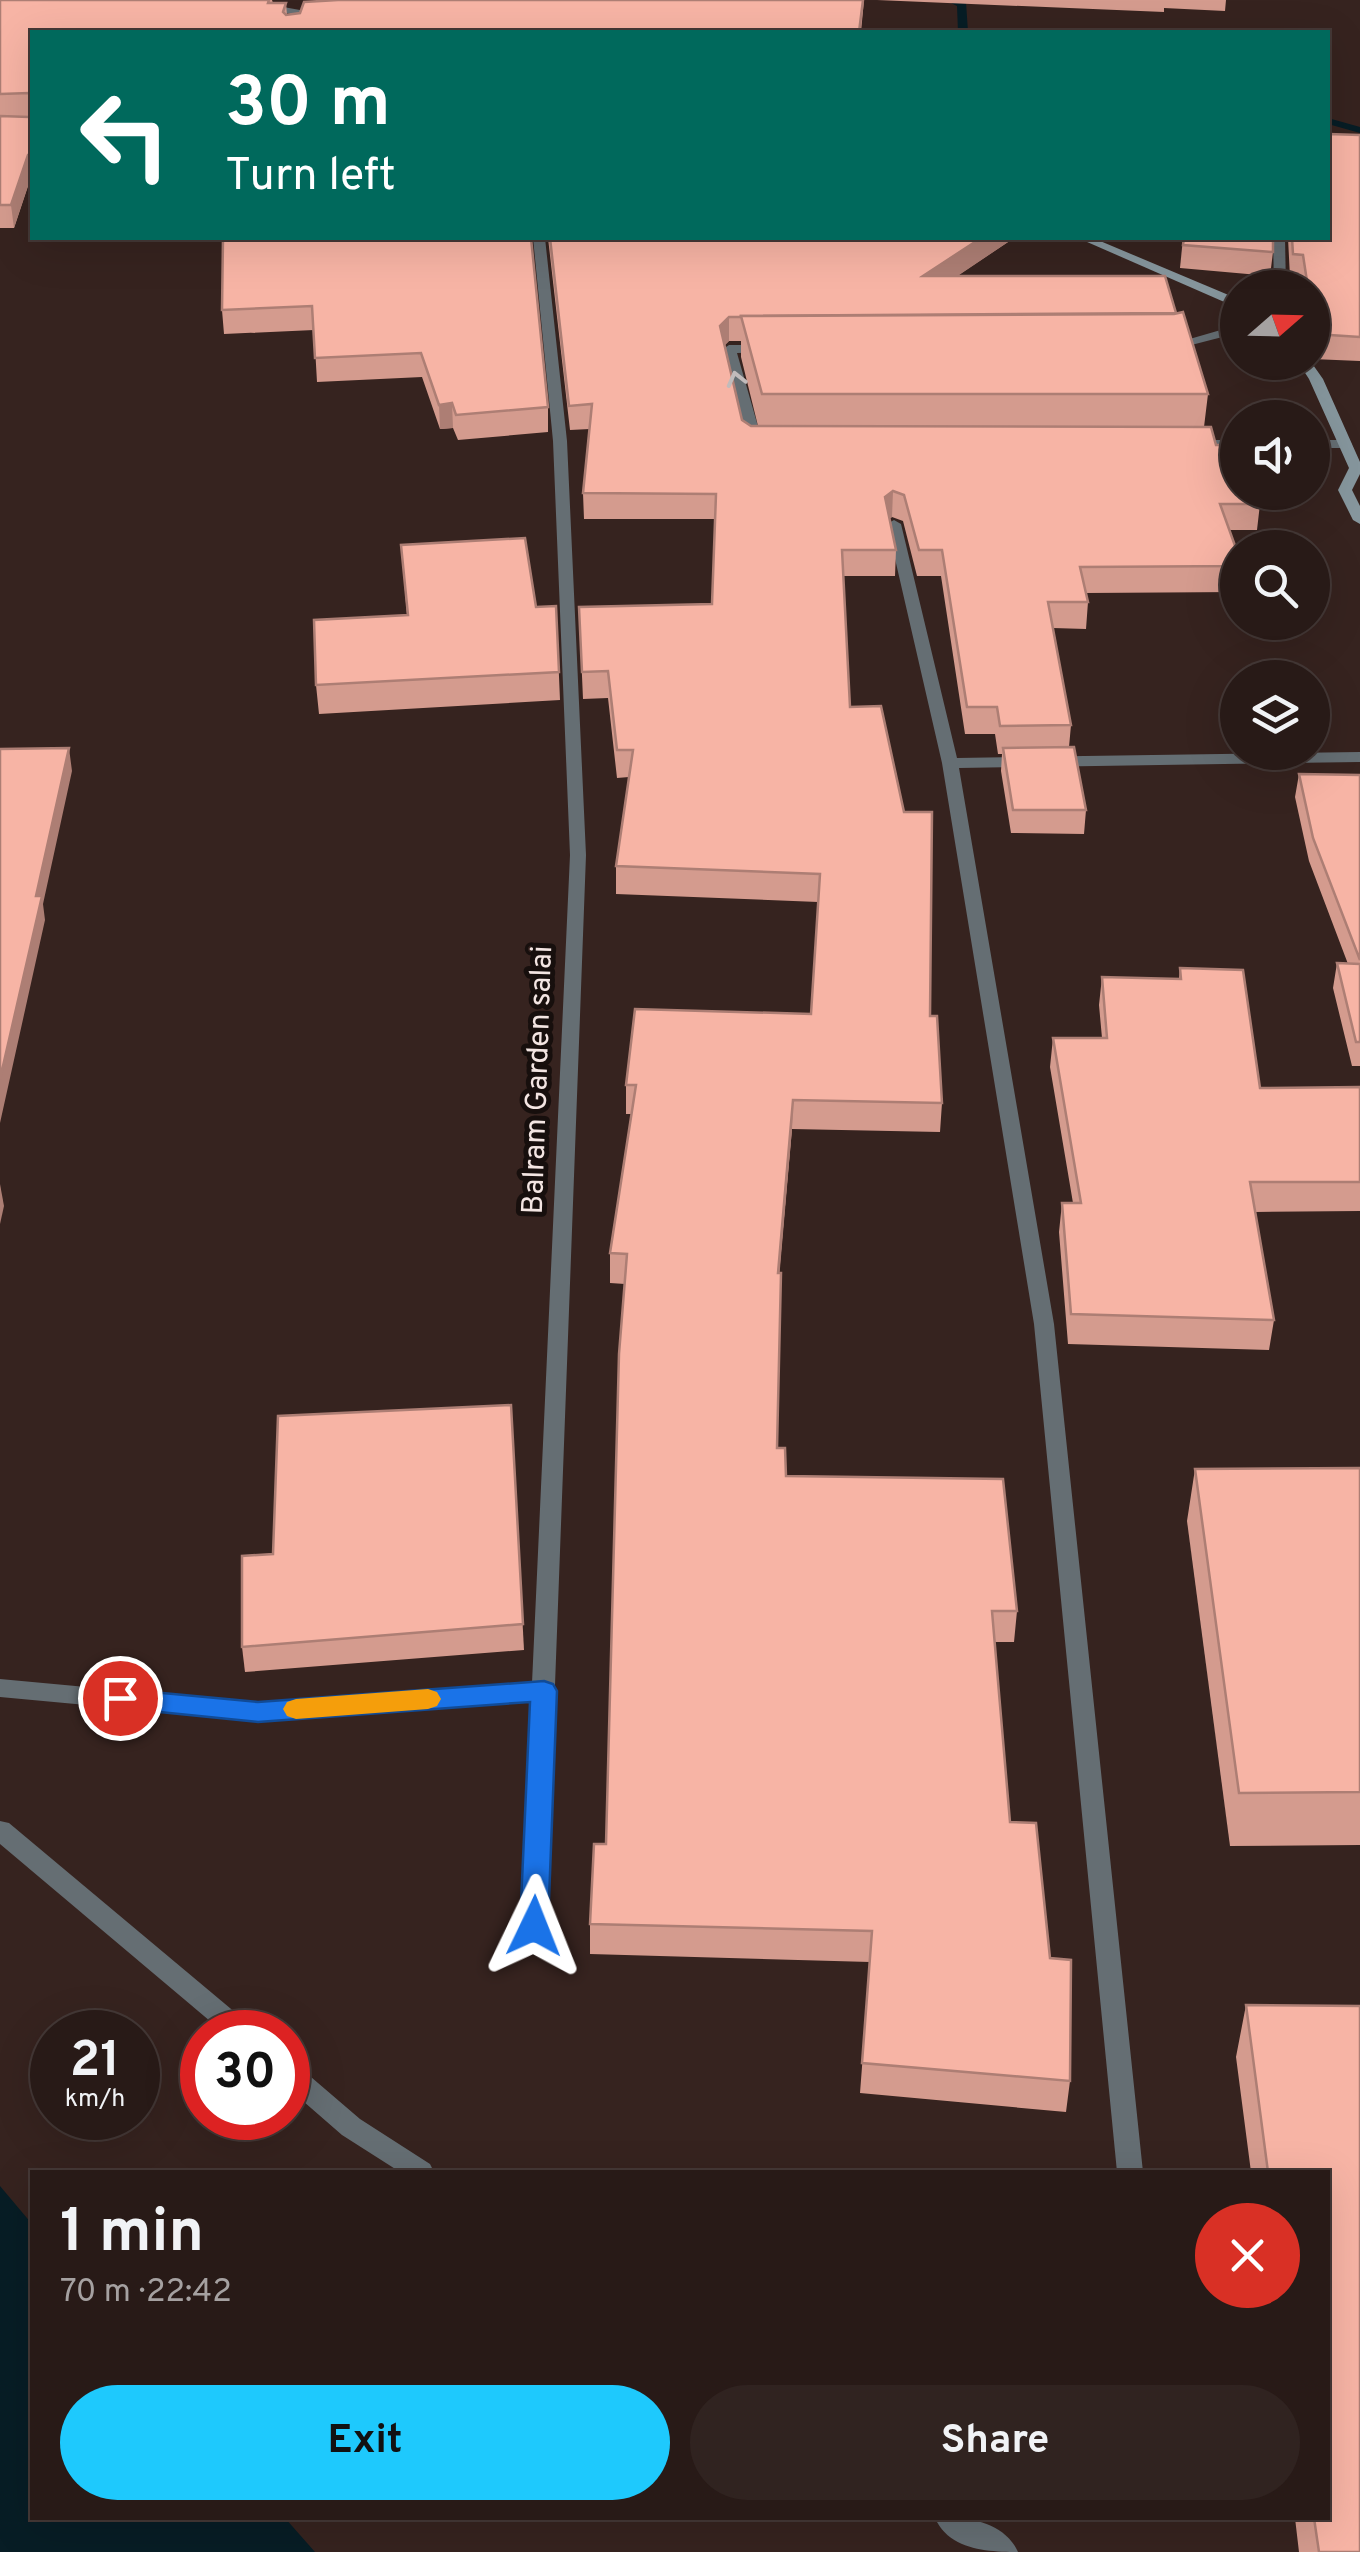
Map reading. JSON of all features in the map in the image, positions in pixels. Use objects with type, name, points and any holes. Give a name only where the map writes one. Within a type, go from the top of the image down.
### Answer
[{"type":"main road","points":[[1089,240],[1220,294]]},
{"type":"main road","points":[[1313,380],[1358,469],[1345,490],[1360,520]]},
{"type":"street","points":[[246,6],[296,12],[294,30]]},
{"type":"street","name":"Balram Garden salai","points":[[534,1926],[578,855],[560,441],[540,240]]},
{"type":"street","points":[[1279,240],[1280,270]]},
{"type":"street","points":[[1150,348],[1170,347],[1220,333]]},
{"type":"street","points":[[772,444],[752,444],[729,349],[786,349]]},
{"type":"street","points":[[1179,444],[1220,444]]},
{"type":"street","points":[[1330,444],[1345,444]]},
{"type":"street","points":[[894,524],[950,763],[1044,1324],[1130,2170]]},
{"type":"street","points":[[950,763],[1360,758]]},
{"type":"street","points":[[0,1688],[258,1712],[544,1691]]},
{"type":"street","points":[[0,1830],[214,2010]]},
{"type":"street","points":[[310,2092],[351,2127],[418,2170]]},
{"type":"street","points":[[953,2520],[1002,2552]]},
{"type":"water","points":[[0,2186],[30,2222],[30,2520],[287,2520],[315,2552],[0,2552]]},
{"type":"building","points":[[0,0],[269,0],[268,3],[286,3],[286,15],[300,13],[304,2],[338,0],[863,0],[859,30],[30,30],[30,94],[0,94]]},
{"type":"building","points":[[0,116],[29,117],[30,155],[11,205],[0,205]]},
{"type":"building","points":[[1330,134],[1360,135],[1360,337],[1330,335],[1330,270],[1305,270],[1303,255],[1293,254],[1292,240],[1330,240]]},
{"type":"building","points":[[223,240],[531,240],[548,407],[456,415],[452,403],[439,405],[421,353],[315,358],[312,306],[222,310]]},
{"type":"building","points":[[550,240],[978,240],[923,276],[1165,276],[1176,313],[729,317],[720,326],[742,420],[751,426],[1211,427],[1216,445],[1220,445],[1220,510],[1229,530],[1220,530],[1220,566],[1080,567],[1088,602],[1048,602],[1071,725],[1000,726],[997,707],[967,707],[942,550],[919,550],[904,495],[893,491],[885,497],[896,550],[842,550],[850,707],[881,706],[904,812],[932,812],[930,1016],[937,1016],[942,1103],[793,1100],[778,1273],[777,1448],[785,1448],[786,1476],[1003,1479],[1017,1611],[992,1611],[1010,1822],[1036,1823],[1050,1958],[1071,1960],[1070,2081],[862,2063],[872,1931],[590,1924],[594,1844],[606,1844],[619,1354],[627,1254],[610,1253],[636,1085],[626,1085],[635,1009],[811,1014],[820,874],[616,866],[633,750],[617,750],[608,671],[582,672],[579,607],[712,604],[716,494],[583,493],[592,404],[569,406]]},
{"type":"building","points":[[1184,240],[1273,240],[1273,252],[1183,245]]},
{"type":"building","points":[[1183,312],[1208,394],[762,394],[741,316],[1174,314]]},
{"type":"building","points":[[525,538],[536,607],[556,606],[559,672],[316,685],[314,620],[408,615],[401,545]]},
{"type":"building","points":[[1074,747],[1086,810],[1013,810],[1003,748]]},
{"type":"building","points":[[69,748],[36,896],[42,896],[0,1079],[0,749]]},
{"type":"building","points":[[1299,774],[1360,775],[1360,960],[1313,838]]},
{"type":"building","points":[[1337,963],[1360,964],[1360,1042],[1356,1042]]},
{"type":"building","points":[[1180,968],[1243,970],[1260,1088],[1360,1087],[1360,1182],[1250,1182],[1274,1320],[1071,1314],[1062,1203],[1081,1203],[1053,1038],[1107,1038],[1102,977],[1181,979]]},
{"type":"building","points":[[511,1405],[523,1624],[242,1647],[242,1556],[273,1554],[278,1416]]},
{"type":"building","points":[[1360,1468],[1360,1792],[1239,1793],[1195,1469]]},
{"type":"building","points":[[1246,2005],[1360,2006],[1360,2552],[1319,2552],[1314,2520],[1330,2520],[1330,2170],[1268,2170]]},
{"type":"waterway","points":[[950,0],[962,4],[963,30]]},
{"type":"waterway","points":[[1330,122],[1360,130]]},
{"type":"slow traffic","points":[[296,1709],[428,1699]]},
{"type":"route","points":[[120,1698],[258,1712],[544,1691],[534,1926]]}]
